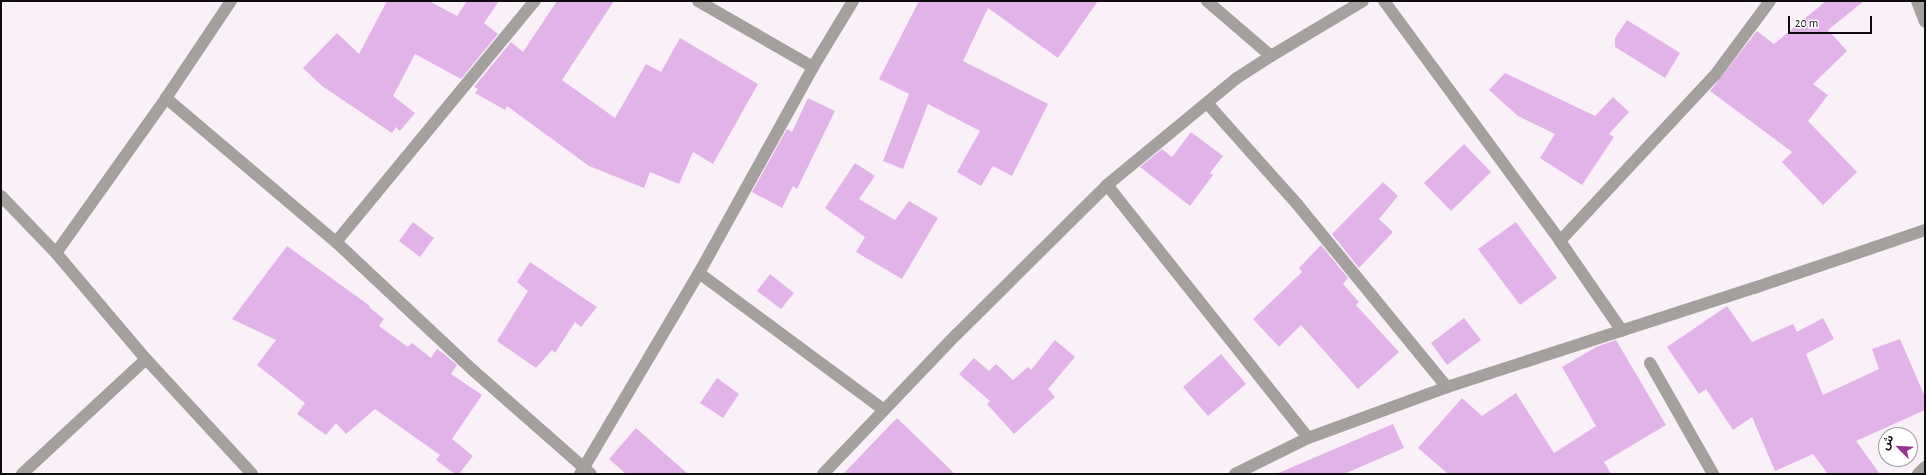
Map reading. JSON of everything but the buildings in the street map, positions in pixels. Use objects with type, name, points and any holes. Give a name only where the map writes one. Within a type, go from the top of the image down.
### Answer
[{"type":"street","points":[[56,253],[166,98],[231,1]]},
{"type":"street","points":[[336,242],[535,1]]},
{"type":"street","points":[[698,1],[814,67]]},
{"type":"street","points":[[166,98],[336,242],[585,472],[699,273],[814,67],[853,1]]},
{"type":"street","points":[[1208,1],[1271,56]]},
{"type":"street","points":[[823,474],[956,335],[1107,185],[1237,78],[1363,1]]},
{"type":"street","points":[[1384,1],[1560,241],[1622,331]]},
{"type":"street","points":[[1560,241],[1715,75],[1770,1]]},
{"type":"street","points":[[1917,1],[1925,22]]},
{"type":"street","points":[[1206,103],[1297,204],[1447,387]]},
{"type":"street","points":[[1107,185],[1308,438]]},
{"type":"street","points":[[1,196],[56,253],[146,359],[252,474]]},
{"type":"street","points":[[1235,474],[1308,438],[1447,387],[1622,331],[1925,230]]},
{"type":"street","points":[[699,273],[884,410]]},
{"type":"street","points":[[22,474],[146,359]]},
{"type":"street","points":[[1650,363],[1713,474]]},
{"type":"street","points":[[1918,474],[1925,468]]}]
